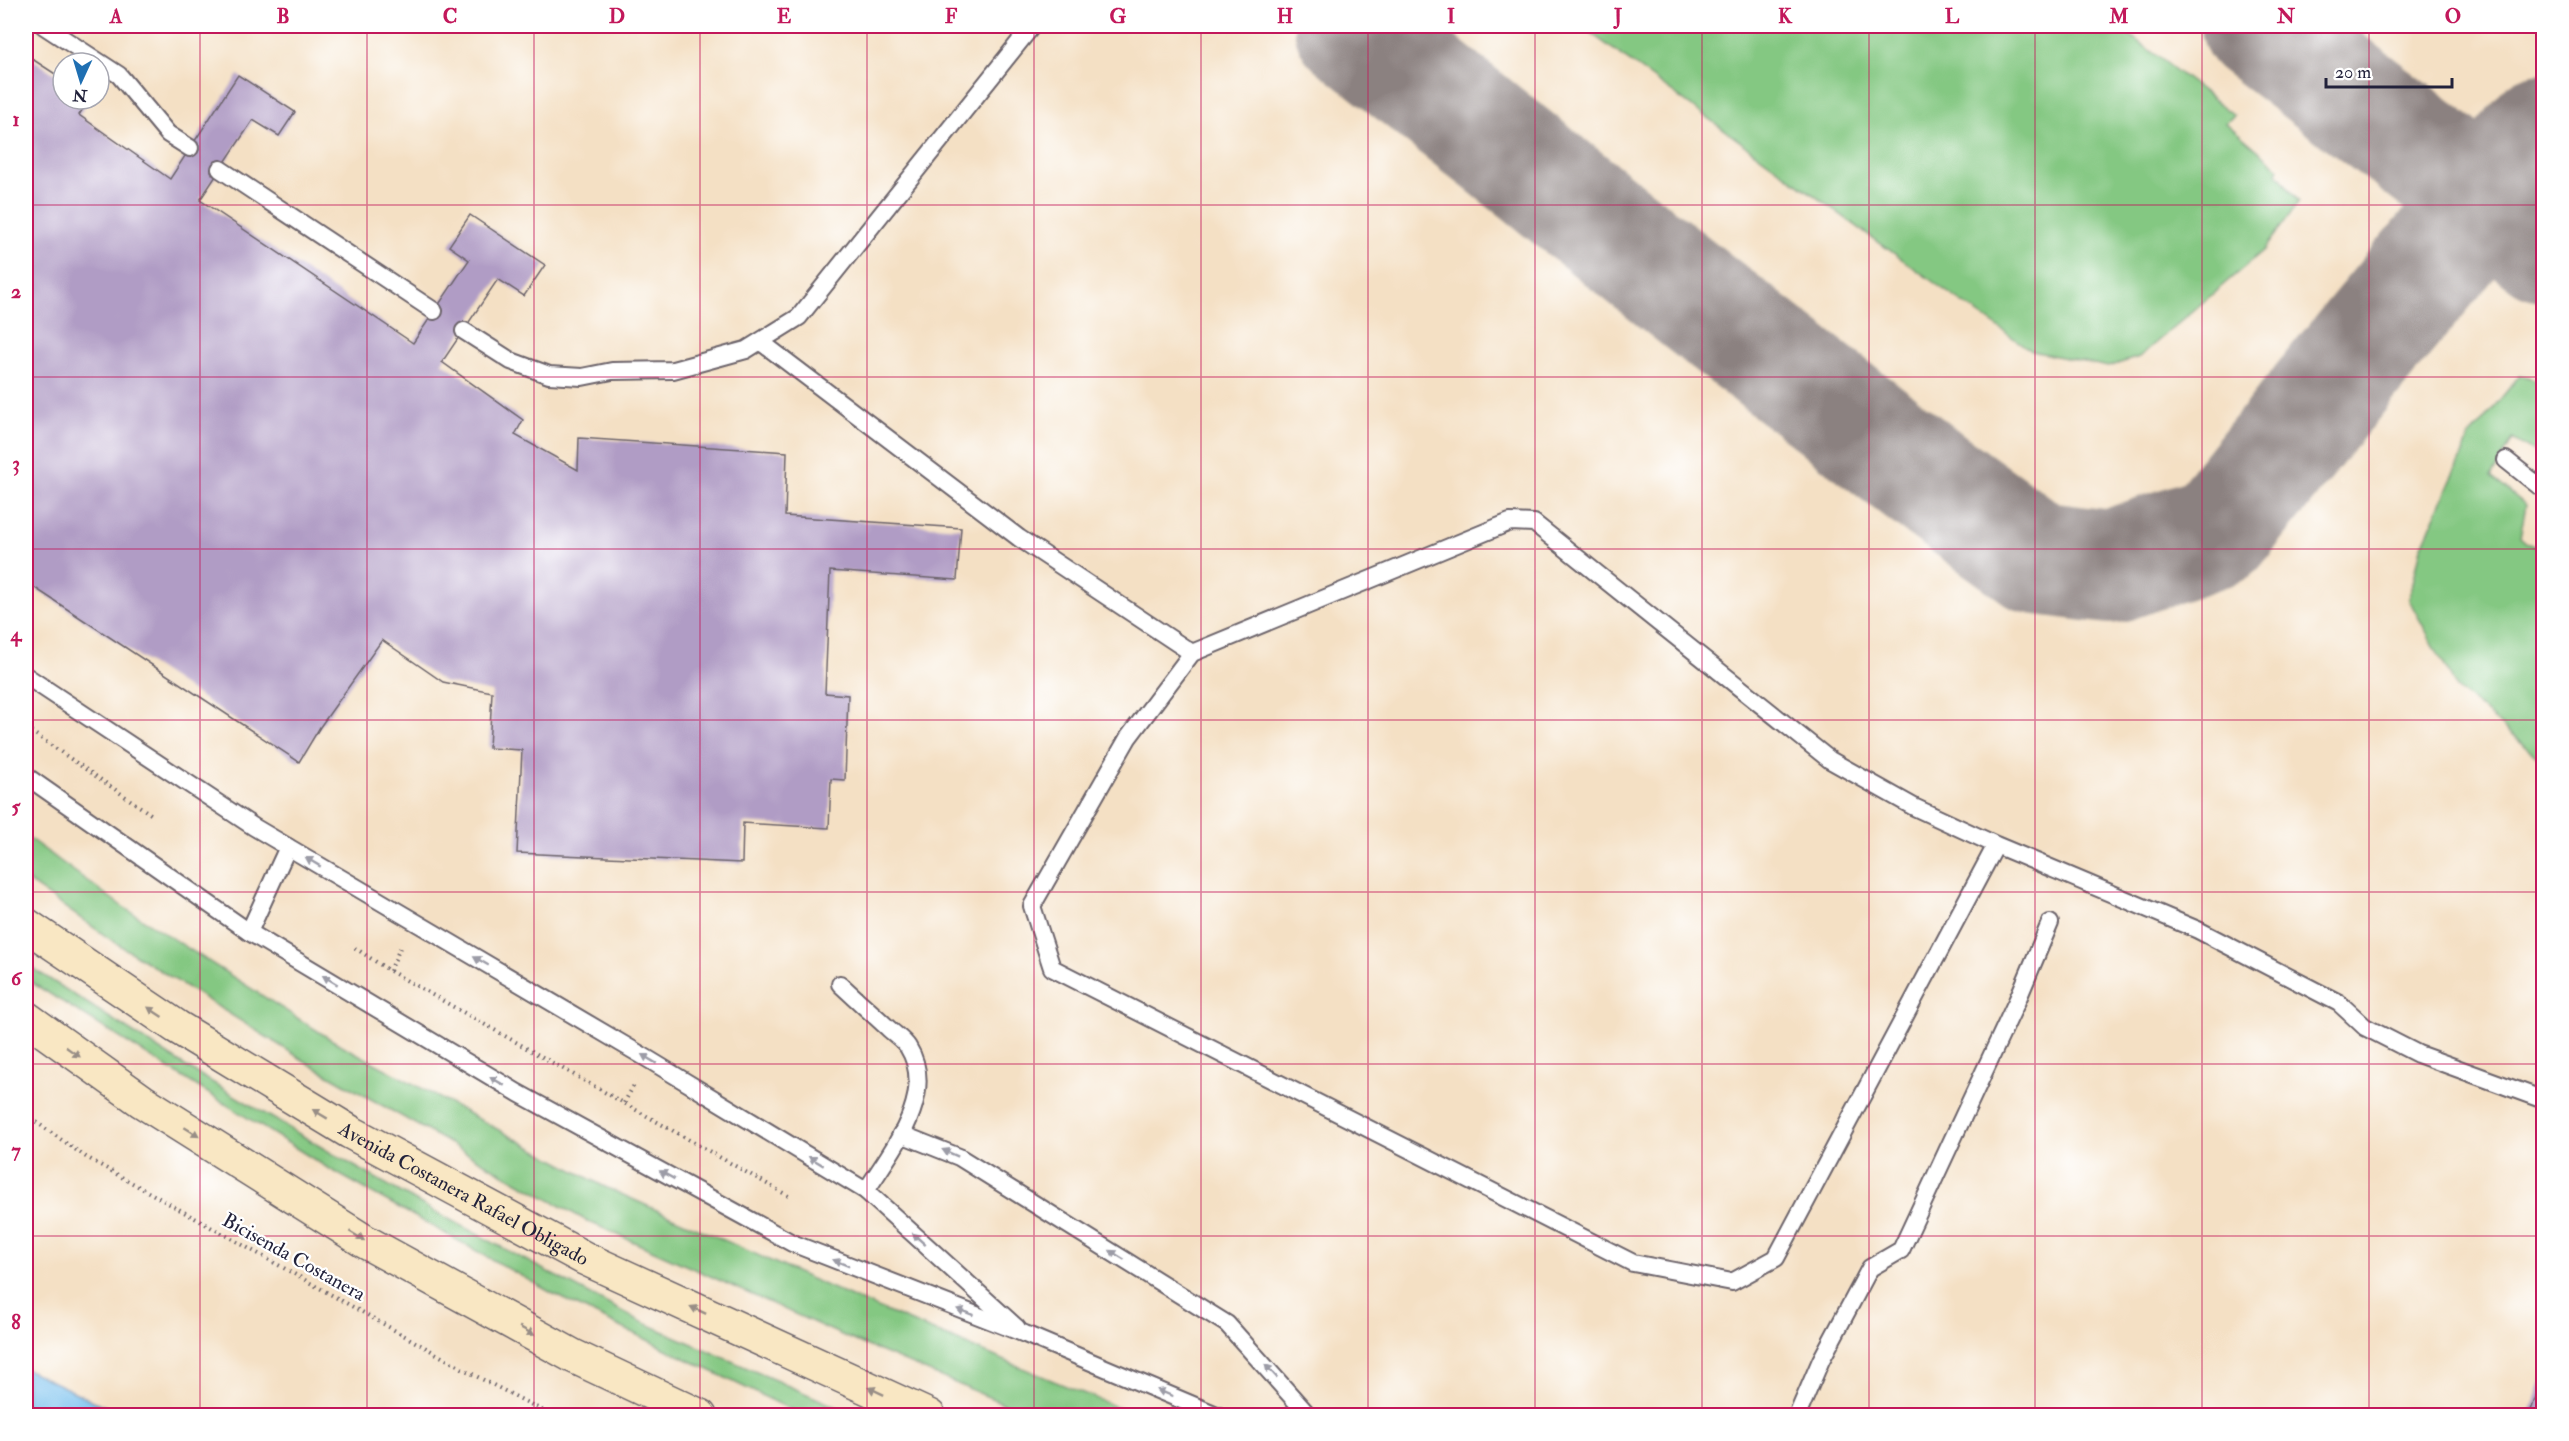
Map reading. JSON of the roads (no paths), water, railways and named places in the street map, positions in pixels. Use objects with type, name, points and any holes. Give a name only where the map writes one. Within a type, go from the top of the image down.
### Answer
[{"type":"main road","name":"Avenida Costanera Rafael Obligado","points":[[26,926],[177,1027],[360,1138],[584,1258],[929,1416]]},
{"type":"main road","points":[[26,1018],[142,1101],[364,1241],[573,1356],[700,1416]]},
{"type":"lane","points":[[44,26],[119,75],[168,134],[190,148]]},
{"type":"lane","points":[[464,331],[511,361],[549,375],[582,377],[612,371],[673,370],[746,351],[799,317],[1032,26]]},
{"type":"lane","points":[[220,169],[434,311]]},
{"type":"lane","points":[[761,342],[1019,538],[1192,653]]},
{"type":"lane","points":[[2506,460],[2544,490]]},
{"type":"lane","points":[[1996,845],[1776,1258],[1732,1282],[1633,1263],[1052,968],[1032,906],[1128,738],[1192,653],[1510,522],[1534,523],[1830,760],[1914,807],[1996,845],[2198,930],[2339,1003],[2365,1027],[2418,1054],[2544,1100]]},
{"type":"lane","points":[[26,676],[288,847],[648,1059],[866,1191],[1024,1334]]},
{"type":"lane","points":[[26,776],[249,932],[518,1093],[792,1243],[1024,1334],[1219,1416]]},
{"type":"lane","points":[[249,932],[288,847]]},
{"type":"lane","points":[[1797,1416],[1821,1360],[1870,1268],[1901,1250],[2017,1001],[2050,923]]},
{"type":"lane","points":[[840,984],[908,1047],[916,1068],[919,1091],[901,1134],[866,1191]]},
{"type":"lane","points":[[901,1134],[959,1157],[1227,1324],[1309,1416]]},
{"type":"water","points":[[26,1369],[123,1415],[26,1415]]}]
